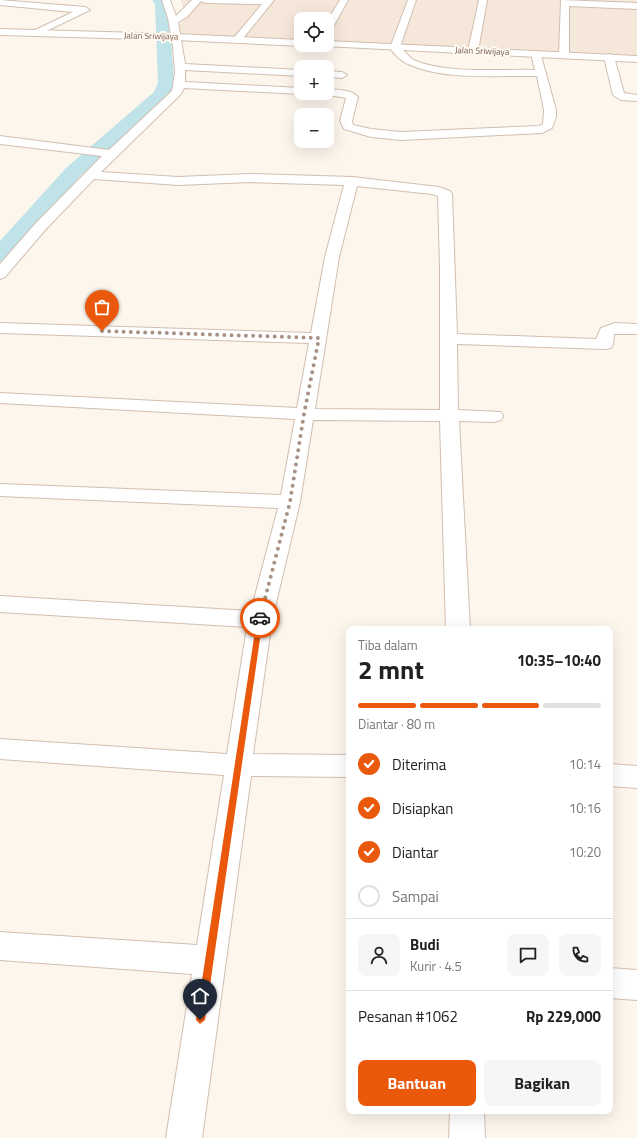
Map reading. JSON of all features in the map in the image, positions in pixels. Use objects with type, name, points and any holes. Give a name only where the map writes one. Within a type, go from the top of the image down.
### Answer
[{"type":"street","points":[[0,274],[22,247],[90,175],[106,153],[177,92],[181,85],[181,67],[172,37],[174,20],[166,0]]},
{"type":"street","points":[[174,20],[184,14],[197,0]]},
{"type":"street","points":[[205,0],[269,1]]},
{"type":"street","points":[[334,17],[344,0]]},
{"type":"street","points":[[412,0],[395,48],[409,62],[427,68],[540,73]]},
{"type":"street","points":[[473,51],[483,0]]},
{"type":"street","points":[[237,40],[269,1]]},
{"type":"street","points":[[0,2],[85,10]]},
{"type":"street","points":[[564,55],[565,2],[637,6]]},
{"type":"street","points":[[36,33],[90,8],[93,3]]},
{"type":"street","name":"Jalan Sriwijaya","points":[[0,32],[145,36],[294,43]]},
{"type":"street","name":"Jalan Sriwijaya","points":[[334,44],[637,58]]},
{"type":"street","points":[[334,93],[345,94],[352,97],[346,121],[348,127],[371,133],[401,136],[542,129],[548,126],[550,122],[547,92],[540,73],[536,54]]},
{"type":"street","points":[[609,57],[619,95],[625,98],[637,98]]},
{"type":"street","points":[[181,67],[294,73]]},
{"type":"street","points":[[334,74],[342,75]]},
{"type":"street","points":[[181,85],[294,91]]},
{"type":"street","points":[[0,140],[106,153]]},
{"type":"street","points":[[90,175],[178,181],[250,178],[352,181],[434,190],[445,194],[449,339],[449,415],[458,626]]},
{"type":"street","points":[[184,1138],[260,620],[290,502],[332,257],[352,181]]},
{"type":"street","points":[[0,328],[319,338]]},
{"type":"street","points":[[449,339],[605,344],[604,337],[607,332],[615,328],[637,329]]},
{"type":"street","points":[[0,398],[304,414],[494,416]]},
{"type":"street","points":[[0,490],[290,502]]},
{"type":"street","points":[[0,604],[260,620]]},
{"type":"street","points":[[0,749],[239,765],[346,766]]},
{"type":"street","points":[[613,775],[637,777]]},
{"type":"street","points":[[0,946],[209,960]]},
{"type":"street","points":[[467,1114],[467,1138]]},
{"type":"shaded area","points":[[181,0],[637,0],[637,58],[334,43],[334,12],[294,12],[294,42],[174,36],[185,15]]},
{"type":"waterway","points":[[0,255],[73,172],[161,94],[166,83],[162,4],[159,0]]},
{"type":"way so far","points":[[102,331],[319,338],[304,414],[290,502],[260,618]]},
{"type":"route","points":[[200,1020],[260,618]]}]
